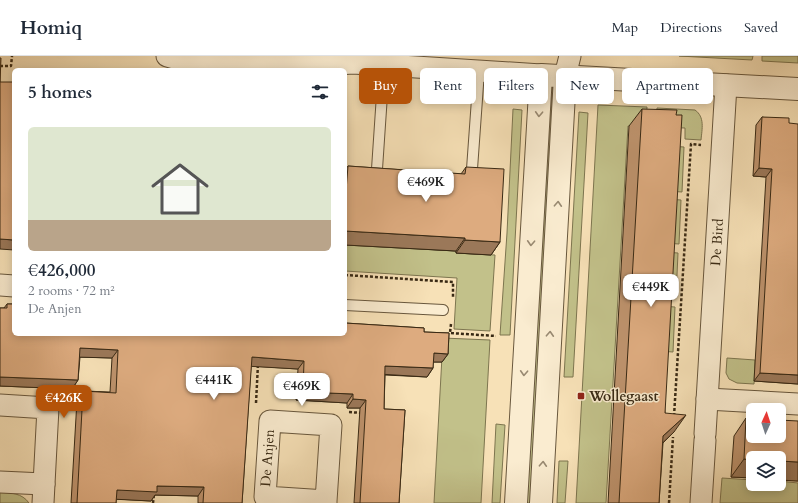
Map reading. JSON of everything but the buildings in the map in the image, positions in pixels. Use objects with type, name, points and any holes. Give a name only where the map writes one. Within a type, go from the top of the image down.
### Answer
[{"type":"street","points":[[167,56],[181,60],[294,66],[387,62],[484,71]]},
{"type":"street","points":[[548,73],[568,66],[726,85],[798,89]]},
{"type":"street","points":[[541,503],[568,66]]},
{"type":"street","name":"De Bird","points":[[702,503],[726,85]]},
{"type":"street","points":[[516,503],[539,104]]},
{"type":"street","points":[[0,285],[12,286]]},
{"type":"street","points":[[707,399],[798,404]]},
{"type":"street","points":[[0,405],[48,408],[44,493],[0,482]]},
{"type":"street","name":"De Anjen","points":[[270,421],[330,425],[326,502],[265,497],[270,421]]},
{"type":"lane","points":[[377,170],[387,62]]},
{"type":"lane","points":[[472,169],[479,71]]},
{"type":"lane","points":[[347,305],[443,310]]},
{"type":"path","points":[[0,66],[11,66],[12,56]]},
{"type":"path","points":[[674,417],[690,144],[722,146]]},
{"type":"path","points":[[347,275],[453,282],[452,304]]},
{"type":"path","points":[[451,318],[450,333],[496,336]]},
{"type":"path","points":[[256,406],[258,363]]},
{"type":"path","points":[[64,395],[88,397]]},
{"type":"path","points":[[346,412],[368,413]]},
{"type":"path","points":[[669,503],[673,437]]},
{"type":"path","points":[[153,503],[154,487]]},
{"type":"shaded area","points":[[679,56],[753,56],[752,60]]},
{"type":"shaded area","points":[[762,56],[798,56],[798,63],[762,61]]},
{"type":"shaded area","points":[[598,105],[647,107],[646,127],[628,126],[606,503],[576,503]]},
{"type":"shaded area","points":[[548,107],[554,107],[532,503],[525,503]]},
{"type":"shaded area","points":[[657,108],[695,110],[702,120],[701,140],[685,139],[685,128],[656,127]]},
{"type":"shaded area","points":[[513,109],[522,110],[510,335],[500,335],[507,233]]},
{"type":"shaded area","points":[[579,112],[588,113],[573,377],[564,377]]},
{"type":"shaded area","points":[[670,146],[684,147],[682,192],[668,191]]},
{"type":"shaded area","points":[[667,199],[681,200],[679,244],[665,243]]},
{"type":"shaded area","points":[[347,244],[495,255],[490,331],[454,329],[457,278],[347,271]]},
{"type":"shaded area","points":[[664,252],[678,253],[676,297],[662,296]]},
{"type":"shaded area","points":[[661,306],[675,307],[673,352],[658,351]]},
{"type":"shaded area","points":[[443,338],[490,340],[481,503],[434,503]]},
{"type":"shaded area","points":[[727,358],[755,360],[754,384],[737,383],[729,379],[726,373]]},
{"type":"shaded area","points":[[496,424],[505,425],[500,503],[492,503]]},
{"type":"shaded area","points":[[559,461],[568,461],[565,503],[557,503]]},
{"type":"shaded area","points":[[722,478],[746,480],[746,491],[786,491],[786,482],[798,483],[798,503],[720,503]]},
{"type":"shaded area","points":[[0,492],[20,495],[29,503],[0,503]]},
{"type":"place","name":"Wollegaast","points":[[581,396]]}]
